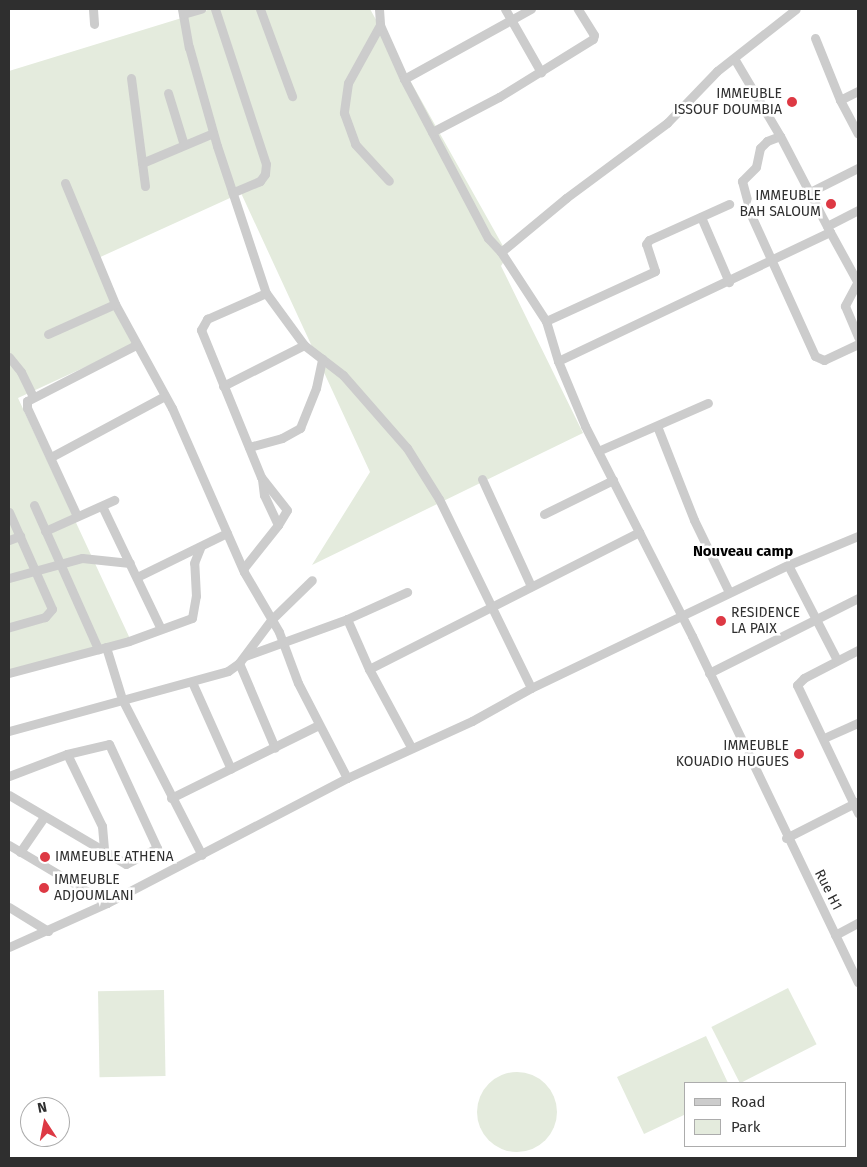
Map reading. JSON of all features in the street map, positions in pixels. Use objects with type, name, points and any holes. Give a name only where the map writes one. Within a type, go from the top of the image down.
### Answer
[{"type":"street","points":[[93,9],[94,24]]},
{"type":"street","points":[[201,9],[183,11],[213,133],[266,293],[304,344],[343,375],[407,448],[439,498],[490,608],[532,688]]},
{"type":"street","points":[[215,9],[266,164],[265,174],[260,180],[232,193]]},
{"type":"street","points":[[260,9],[292,96]]},
{"type":"street","points":[[379,9],[380,25],[348,83],[344,113],[355,144],[389,181]]},
{"type":"street","points":[[505,9],[541,72]]},
{"type":"street","points":[[404,79],[531,9]]},
{"type":"street","points":[[432,132],[541,72],[593,39],[594,35],[578,9]]},
{"type":"street","points":[[501,252],[566,198],[667,123],[717,71],[735,60],[796,9]]},
{"type":"street","name":"Rue H1","points":[[380,25],[404,79],[488,238],[501,252],[546,321],[558,361],[598,451],[709,673],[786,838],[858,982]]},
{"type":"street","points":[[815,38],[840,100],[858,134]]},
{"type":"street","points":[[735,60],[780,136],[858,282],[845,306],[858,337]]},
{"type":"street","points":[[131,78],[145,186]]},
{"type":"street","points":[[840,100],[858,92]]},
{"type":"street","points":[[168,93],[184,145]]},
{"type":"street","points":[[142,163],[213,133]]},
{"type":"street","points":[[780,136],[767,141],[760,148],[756,167],[742,181],[770,262],[818,360],[824,360],[858,344]]},
{"type":"street","points":[[810,192],[858,168]]},
{"type":"street","points":[[65,183],[114,304],[165,396],[243,568],[282,642],[319,725],[347,778]]},
{"type":"street","points":[[546,321],[655,271],[646,242],[729,204]]},
{"type":"street","points":[[558,361],[770,262],[858,210]]},
{"type":"street","points":[[701,217],[729,282]]},
{"type":"street","points":[[266,293],[208,319],[203,324],[203,336],[261,477],[264,495],[278,526]]},
{"type":"street","points":[[48,334],[114,304]]},
{"type":"street","points":[[77,516],[27,408],[27,400],[32,395],[136,344]]},
{"type":"street","points":[[223,386],[304,344]]},
{"type":"street","points":[[9,357],[22,372],[32,395]]},
{"type":"street","points":[[249,447],[282,438],[300,428],[314,395],[322,359]]},
{"type":"street","points":[[51,457],[165,396]]},
{"type":"street","points":[[598,451],[708,403]]},
{"type":"street","points":[[657,426],[694,520],[729,592]]},
{"type":"street","points":[[243,568],[278,526],[287,510],[261,477]]},
{"type":"street","points":[[482,479],[531,586]]},
{"type":"street","points":[[544,514],[613,480]]},
{"type":"street","points":[[45,531],[114,500]]},
{"type":"street","points":[[34,505],[59,563],[102,648],[122,699],[171,798],[202,855]]},
{"type":"street","points":[[102,506],[161,629]]},
{"type":"street","points":[[9,512],[51,603],[50,614],[9,627]]},
{"type":"street","points":[[369,670],[639,532]]},
{"type":"street","points":[[137,577],[227,533]]},
{"type":"street","points":[[9,540],[20,536]]},
{"type":"street","points":[[9,947],[107,903],[347,778],[411,747],[472,721],[532,688],[729,592],[788,564],[858,536]]},
{"type":"street","points":[[9,673],[102,648],[161,629],[194,615],[194,563],[201,546]]},
{"type":"street","points":[[9,578],[82,558],[130,563]]},
{"type":"street","points":[[788,564],[838,660]]},
{"type":"street","points":[[242,660],[271,620],[312,580]]},
{"type":"street","points":[[9,731],[228,671],[242,660],[282,642],[347,620],[407,592]]},
{"type":"street","points":[[709,673],[858,598]]},
{"type":"street","points":[[347,620],[369,670],[411,747]]},
{"type":"street","points":[[858,650],[804,678],[797,685],[856,802],[858,813]]},
{"type":"street","points":[[242,660],[275,748]]},
{"type":"street","points":[[192,682],[231,769]]},
{"type":"street","points":[[824,738],[858,723]]},
{"type":"street","points":[[171,798],[319,725]]},
{"type":"street","points":[[9,776],[67,754],[109,744],[157,848],[126,864],[9,795]]},
{"type":"street","points":[[67,754],[102,826],[104,851]]},
{"type":"street","points":[[786,838],[856,802]]},
{"type":"street","points":[[20,852],[44,817]]},
{"type":"street","points":[[9,845],[107,903]]},
{"type":"street","points":[[9,907],[48,931]]},
{"type":"street","points":[[835,935],[858,923]]},
{"type":"green space","points":[[211,9],[370,9],[508,255],[501,266],[583,433],[312,565],[370,472],[241,193],[96,259],[135,344],[18,398],[132,643],[9,677],[9,71]]},
{"type":"green space","points":[[788,988],[817,1044],[739,1082],[711,1027]]},
{"type":"green space","points":[[164,990],[166,1076],[100,1077],[98,991]]},
{"type":"green space","points":[[706,1036],[728,1082],[684,1082],[684,1115],[644,1134],[617,1077]]},
{"type":"green space","points":[[517,1072],[532,1075],[545,1084],[554,1097],[557,1112],[554,1127],[545,1140],[532,1149],[517,1152],[502,1149],[489,1140],[480,1127],[477,1112],[480,1097],[489,1084],[502,1075]]},
{"type":"place","name":"IMMEUBLE ISSOUF DOUMBIA","points":[[792,102]]},
{"type":"place","name":"IMMEUBLE BAH SALOUM","points":[[831,204]]},
{"type":"place","name":"RESIDENCE LA PAIX","points":[[721,621]]},
{"type":"place","name":"IMMEUBLE KOUADIO HUGUES","points":[[799,754]]},
{"type":"place","name":"IMMEUBLE ATHENA","points":[[45,857]]},
{"type":"place","name":"IMMEUBLE ADJOUMLANI","points":[[44,888]]},
{"type":"district","name":"Nouveau camp","points":[[743,552]]}]
